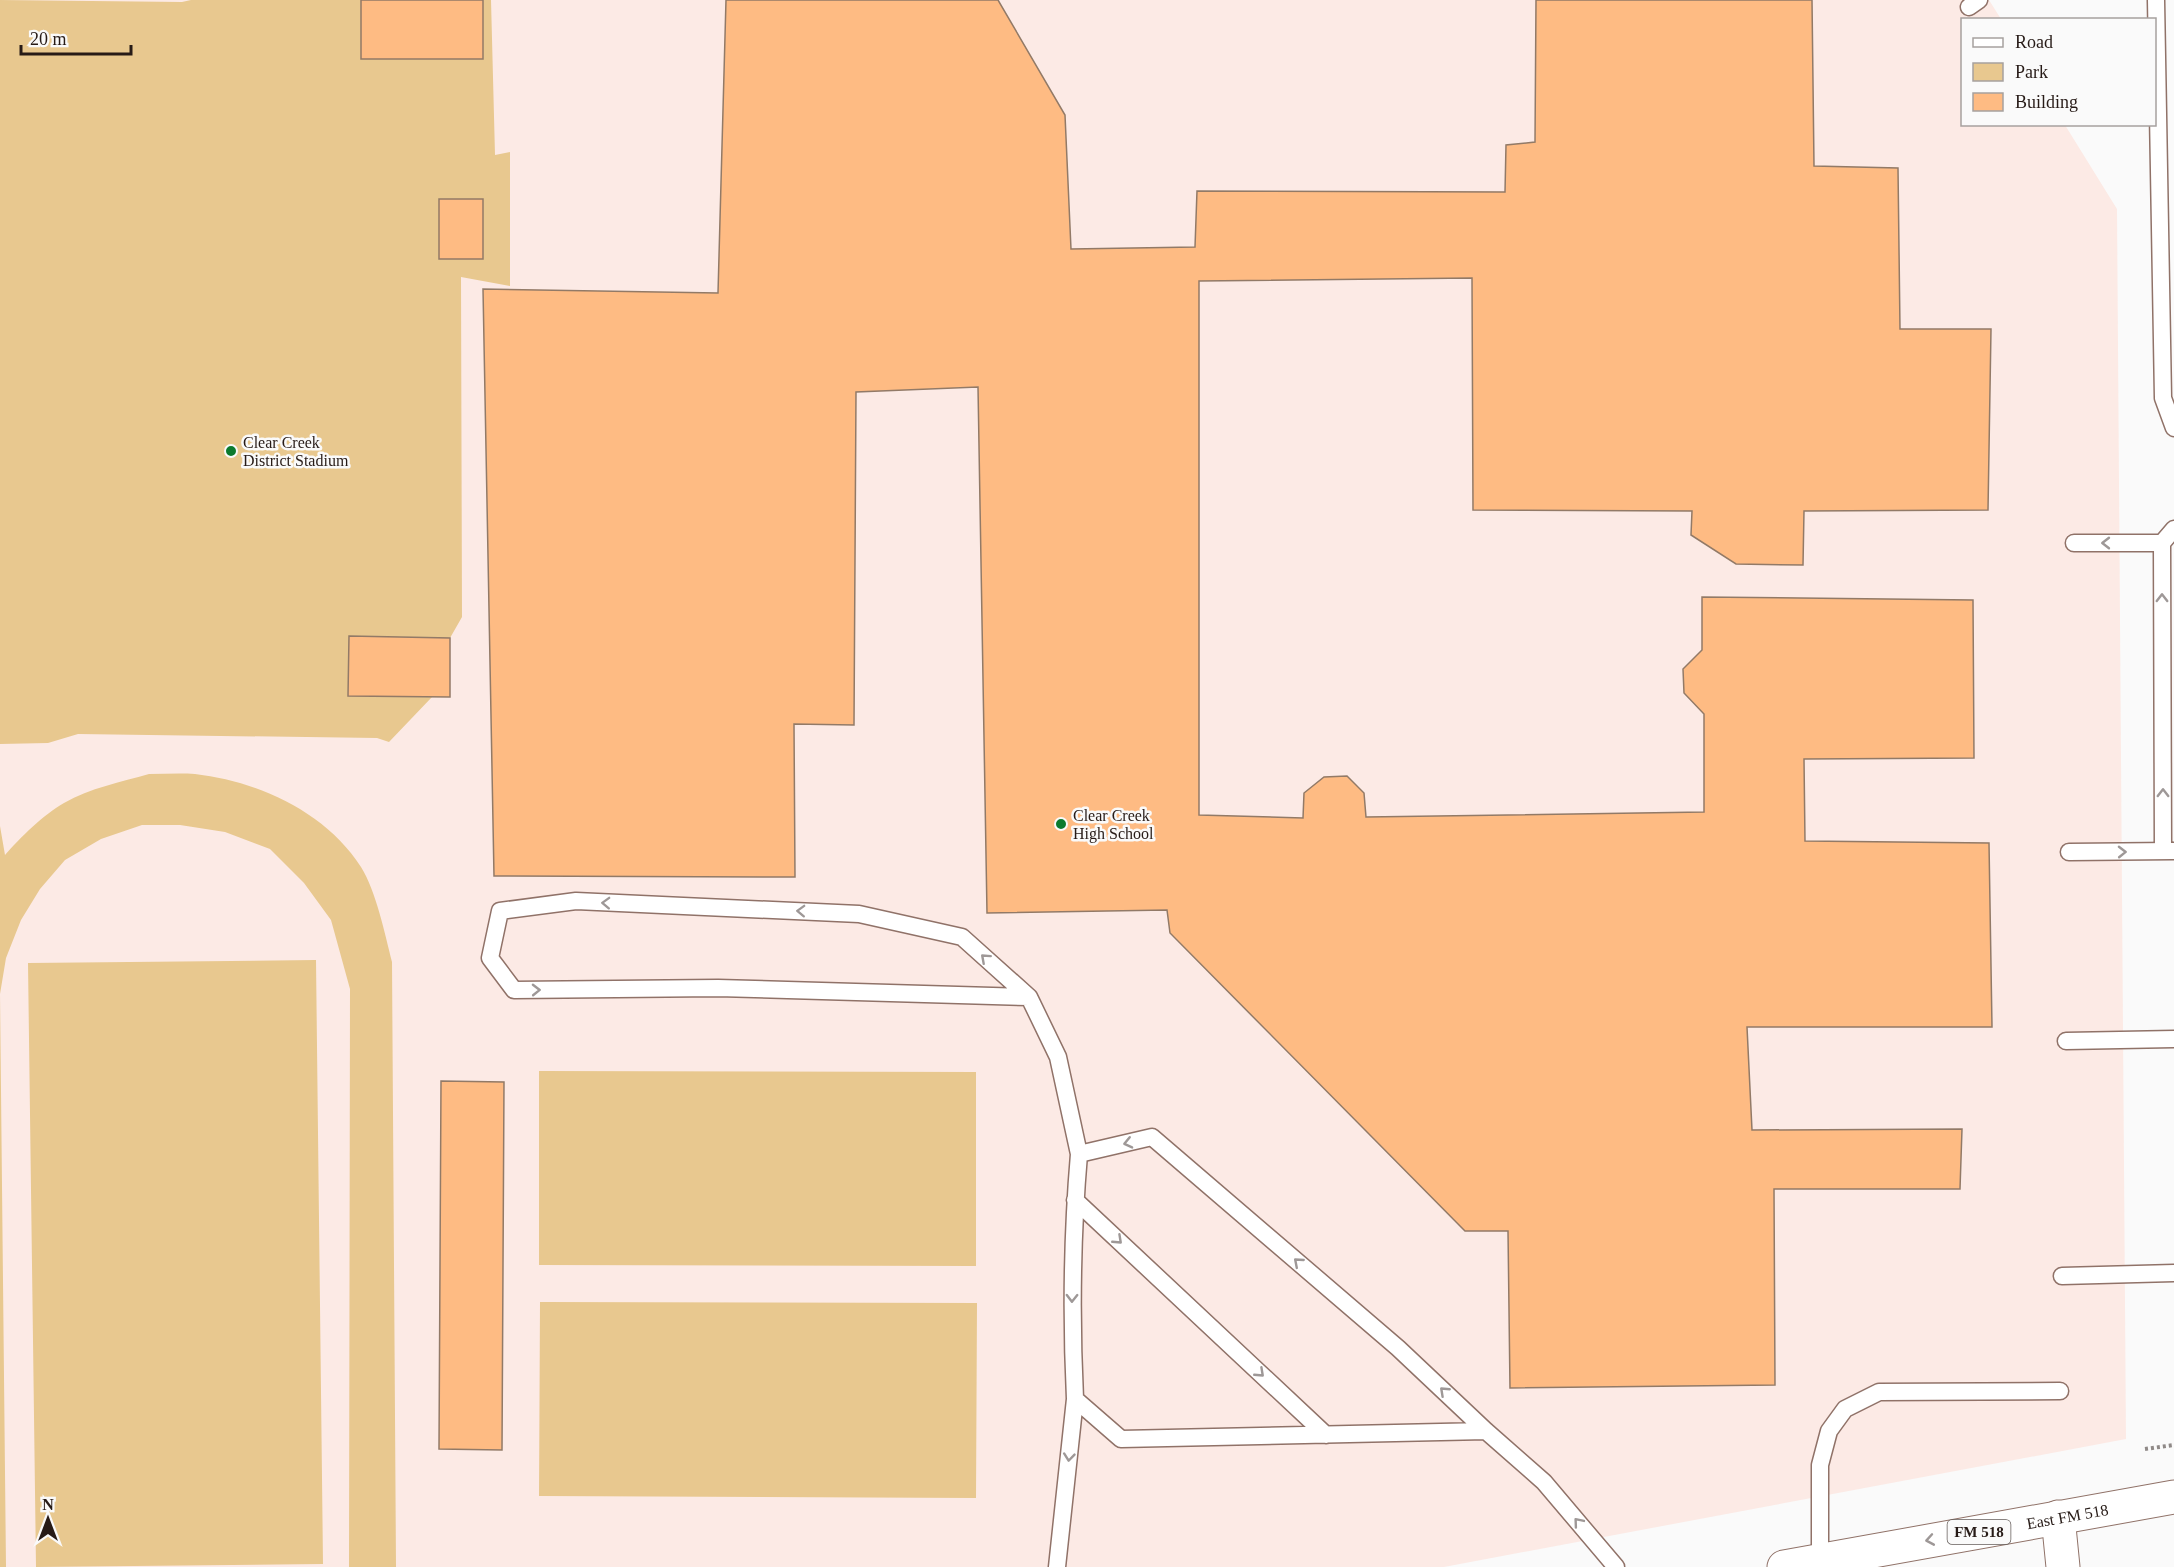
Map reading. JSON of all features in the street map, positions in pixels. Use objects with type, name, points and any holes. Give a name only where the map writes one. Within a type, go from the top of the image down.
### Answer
[{"type":"main road","name":"East FM 518","points":[[1784,1567],[2174,1497]]},
{"type":"main road","points":[[2058,1517],[2063,1567]]},
{"type":"lane","points":[[2156,0],[2163,398],[2174,428]]},
{"type":"lane","points":[[2069,852],[2168,851],[2162,543],[2174,529]]},
{"type":"lane","points":[[2074,543],[2162,543]]},
{"type":"lane","points":[[1029,997],[718,987],[514,990],[490,958],[500,911],[576,902],[860,914],[962,937],[1029,997],[1058,1057],[1079,1154],[1075,1200],[1072,1329],[1075,1399],[1057,1567]]},
{"type":"lane","points":[[2066,1041],[2174,1039]]},
{"type":"lane","points":[[1079,1154],[1152,1137],[1398,1348],[1486,1431],[1545,1482],[1616,1567]]},
{"type":"lane","points":[[1075,1200],[1326,1435]]},
{"type":"lane","points":[[2062,1276],[2174,1273]]},
{"type":"lane","points":[[1820,1560],[1820,1465],[1829,1431],[1845,1409],[1878,1392],[2060,1391]]},
{"type":"lane","points":[[1075,1399],[1121,1439],[1486,1431]]},
{"type":"path","points":[[2145,1449],[2174,1445]]},
{"type":"shaded area","name":"Clear Creek High School","points":[[0,0],[1989,0],[2000,18],[1961,18],[1961,126],[2066,126],[2117,209],[2126,1439],[1444,1567],[0,1567]]},
{"type":"green space","name":"Clear Creek District Stadium","points":[[0,0],[182,2],[191,0],[491,0],[495,155],[510,152],[510,286],[461,277],[462,617],[450,638],[450,697],[432,697],[389,742],[377,738],[78,734],[48,743],[0,744]]},
{"type":"green space","points":[[149,774],[195,774],[243,784],[288,802],[310,815],[329,830],[361,867],[376,900],[392,962],[396,1567],[349,1567],[350,989],[331,920],[304,883],[270,849],[225,832],[180,825],[142,825],[101,839],[65,860],[40,889],[21,920],[6,958],[0,994],[0,826],[5,855],[48,813],[95,789]]},
{"type":"green space","points":[[316,960],[323,1564],[36,1567],[28,963]]},
{"type":"green space","points":[[0,994],[6,1567],[0,1567]]},
{"type":"green space","points":[[539,1071],[976,1072],[976,1266],[539,1265]]},
{"type":"green space","points":[[540,1302],[977,1303],[976,1498],[539,1496]]},
{"type":"building","points":[[361,0],[483,0],[483,59],[361,59]]},
{"type":"building","points":[[726,0],[998,0],[1065,115],[1071,249],[1195,247],[1197,191],[1505,192],[1506,145],[1535,142],[1536,0],[1812,0],[1814,166],[1898,168],[1900,329],[1991,329],[1988,510],[1804,511],[1803,565],[1736,564],[1691,535],[1692,511],[1473,510],[1472,278],[1199,281],[1199,815],[1303,818],[1304,793],[1324,777],[1347,776],[1364,793],[1366,817],[1704,812],[1704,714],[1684,693],[1683,669],[1702,650],[1702,597],[1973,600],[1974,758],[1804,759],[1805,841],[1989,843],[1992,1027],[1747,1027],[1752,1130],[1962,1129],[1960,1189],[1774,1189],[1775,1385],[1510,1388],[1508,1231],[1465,1231],[1170,933],[1167,910],[987,913],[978,387],[856,392],[854,725],[794,724],[795,877],[494,876],[483,289],[718,293]]},
{"type":"building","points":[[439,199],[483,199],[483,259],[439,259]]},
{"type":"building","points":[[349,636],[450,638],[450,697],[348,696]]},
{"type":"building","points":[[441,1081],[504,1082],[502,1450],[439,1449]]},
{"type":"place","name":"Clear Creek District Stadium","points":[[231,451]]},
{"type":"place","name":"Clear Creek High School","points":[[1061,824]]}]
